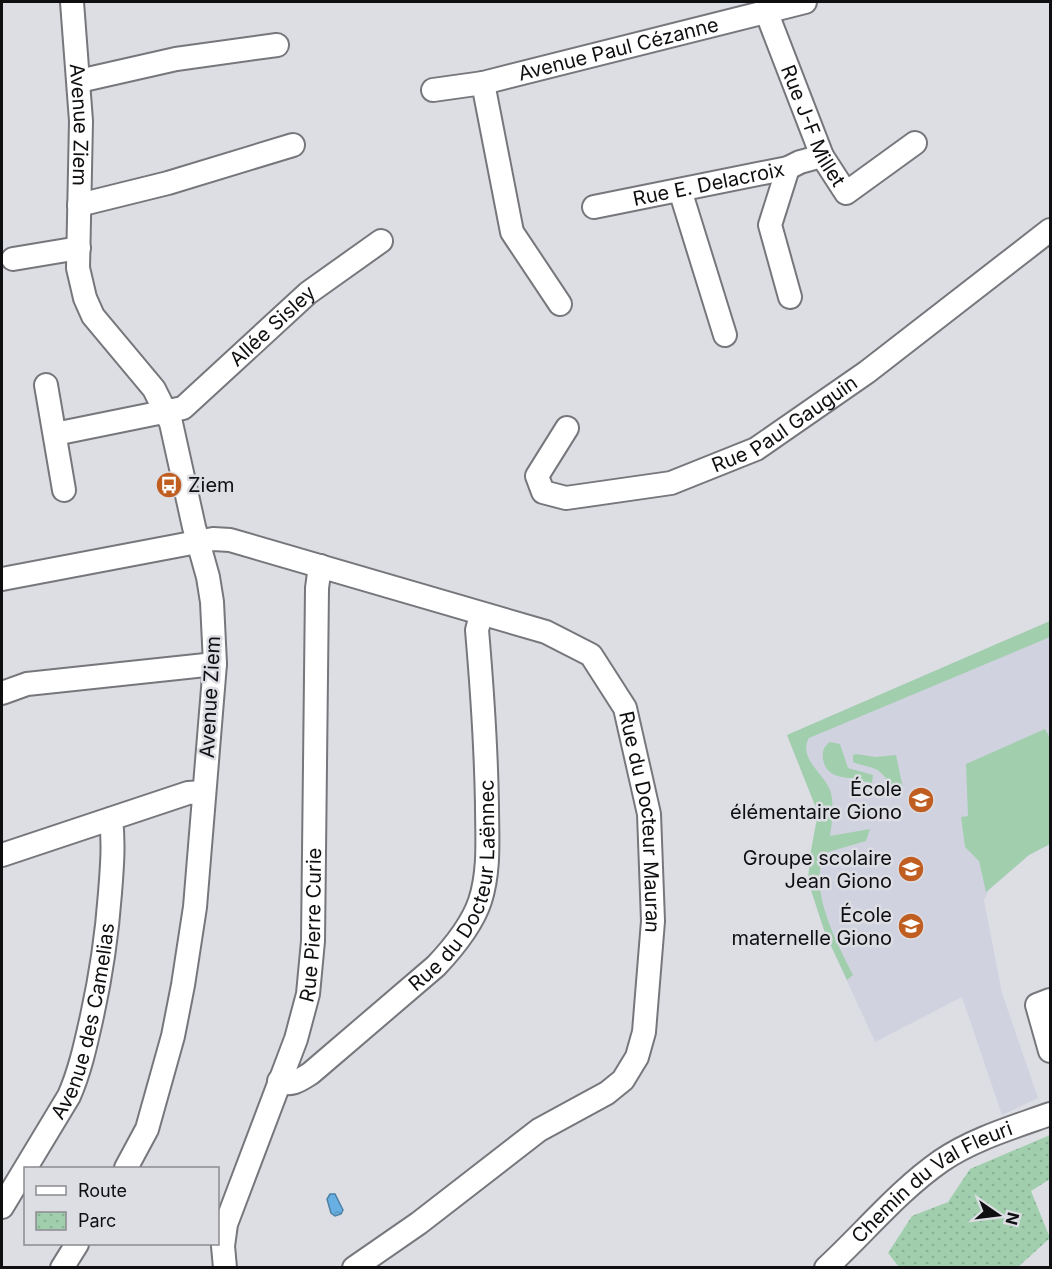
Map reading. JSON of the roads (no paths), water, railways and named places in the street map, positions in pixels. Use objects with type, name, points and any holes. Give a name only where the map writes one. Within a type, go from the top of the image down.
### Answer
[{"type":"street","name":"Avenue Ziem","points":[[72,2],[81,121],[78,268],[81,284],[93,315],[154,389],[171,423],[208,577],[215,664],[191,939],[173,1036],[147,1129],[127,1167]]},
{"type":"street","name":"Avenue Paul Cézanne","points":[[433,90],[483,83],[805,2]]},
{"type":"street","name":"Rue J-F Millet","points":[[766,11],[822,156],[846,193],[915,143]]},
{"type":"street","points":[[79,81],[176,59],[277,45]]},
{"type":"street","points":[[483,83],[512,232],[560,304]]},
{"type":"street","points":[[79,205],[168,183],[293,145]]},
{"type":"street","name":"Rue E. Delacroix","points":[[594,207],[788,168],[822,156]]},
{"type":"street","points":[[788,168],[770,225],[790,297]]},
{"type":"street","points":[[680,190],[725,335]]},
{"type":"street","name":"Rue Paul Gauguin","points":[[567,428],[537,476],[543,492],[566,498],[671,483],[756,449],[867,372],[1050,230]]},
{"type":"street","name":"Allée Sisley","points":[[55,434],[183,408],[308,293],[381,241]]},
{"type":"street","points":[[13,259],[79,248]]},
{"type":"street","points":[[46,386],[64,490]]},
{"type":"street","name":"Rue du Docteur Mauran","points":[[2,579],[213,539],[230,540],[481,615],[546,632],[591,655],[625,708],[649,814],[653,921],[644,1032],[638,1057],[623,1080],[607,1093],[539,1130],[419,1223],[354,1268]]},
{"type":"street","name":"Rue Pierre Curie","points":[[225,1268],[223,1246],[226,1224],[296,1039],[308,994],[311,970],[317,588],[320,566]]},
{"type":"street","name":"Rue du Docteur Laënnec","points":[[279,1081],[286,1084],[298,1082],[311,1073],[436,966],[471,921],[486,877],[487,851],[486,777],[477,630],[481,615]]},
{"type":"street","points":[[2,693],[27,684],[215,664]]},
{"type":"street","points":[[2,855],[188,793],[204,792]]},
{"type":"street","name":"Avenue des Camelias","points":[[26,1167],[69,1096],[77,1076],[95,1002],[107,931],[111,873],[111,819]]},
{"type":"street","points":[[1050,1000],[1037,1005],[1050,1051]]},
{"type":"street","name":"Chemin du Val Fleuri","points":[[826,1268],[911,1185],[940,1162],[972,1144],[1050,1114]]},
{"type":"street","name":"Avenue des Camelias","points":[[2,1207],[24,1171]]},
{"type":"street","points":[[62,1268],[76,1245]]},
{"type":"water","points":[[330,1194],[335,1194],[343,1210],[341,1214],[335,1216],[331,1213],[327,1199]]},
{"type":"place","name":"Ziem","points":[[169,485]]},
{"type":"place","name":"École élémentaire Giono","points":[[921,800]]},
{"type":"place","name":"Groupe scolaire Jean Giono","points":[[911,869]]},
{"type":"place","name":"École maternelle Giono","points":[[911,926]]}]
